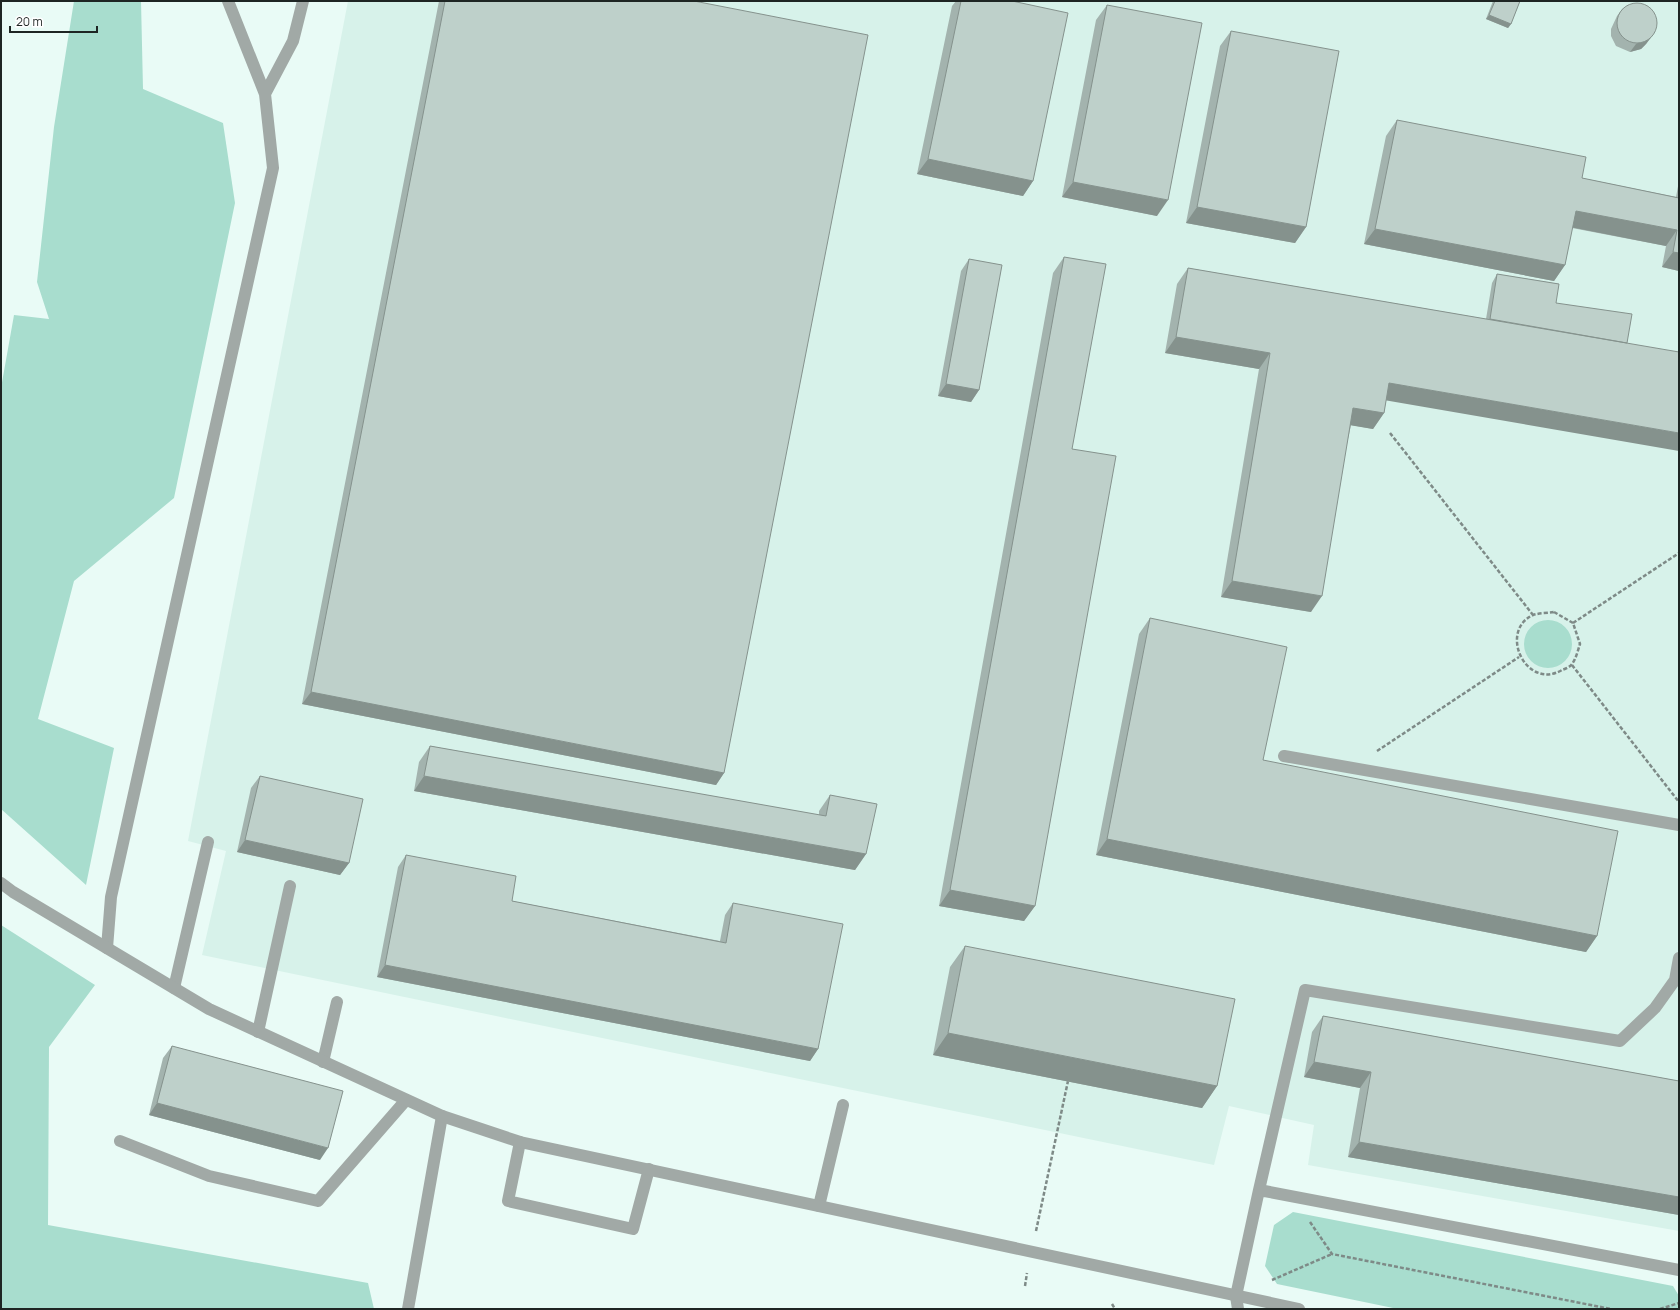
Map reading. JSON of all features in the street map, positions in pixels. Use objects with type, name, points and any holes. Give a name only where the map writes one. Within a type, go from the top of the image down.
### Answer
[{"type":"street","points":[[107,948],[111,897],[273,168],[265,94],[228,1]]},
{"type":"street","points":[[265,94],[293,41],[303,1]]},
{"type":"street","points":[[1284,756],[1679,825]]},
{"type":"street","points":[[174,988],[208,842]]},
{"type":"street","points":[[1,883],[209,1009],[442,1116],[520,1142],[1299,1309]]},
{"type":"street","points":[[258,1032],[290,886]]},
{"type":"street","points":[[1238,1309],[1236,1296],[1258,1190],[1305,990],[1620,1041],[1655,1008],[1675,980],[1679,958]]},
{"type":"street","points":[[323,1062],[337,1002]]},
{"type":"street","points":[[120,1142],[209,1176],[318,1201],[406,1100]]},
{"type":"street","points":[[820,1206],[844,1105]]},
{"type":"street","points":[[408,1309],[442,1116]]},
{"type":"street","points":[[520,1142],[508,1201],[633,1229],[649,1169]]},
{"type":"street","points":[[1258,1190],[1679,1270]]},
{"type":"path","points":[[1390,433],[1533,615]]},
{"type":"path","points":[[1573,622],[1679,553]]},
{"type":"path","points":[[1554,612],[1573,622],[1580,644],[1572,665],[1554,675],[1534,672],[1519,657],[1516,641],[1521,626],[1533,615],[1554,612]]},
{"type":"path","points":[[1351,767],[1519,657]]},
{"type":"path","points":[[1572,665],[1679,802]]},
{"type":"path","points":[[1025,1286],[1068,1082]]},
{"type":"path","points":[[1293,1197],[1332,1254]]},
{"type":"path","points":[[1270,1281],[1332,1254],[1611,1309]]},
{"type":"path","points":[[1660,1309],[1679,1303]]},
{"type":"path","points":[[1112,1304],[1115,1309]]},
{"type":"shaded area","points":[[348,1],[1679,1],[1679,1231],[1308,1165],[1314,1125],[1229,1106],[1214,1165],[202,955],[226,851],[188,841]]},
{"type":"green space","points":[[74,1],[141,1],[143,89],[223,123],[235,203],[174,498],[74,581],[38,719],[114,748],[86,885],[1,809],[1,388],[14,315],[49,319],[37,282],[54,127]]},
{"type":"green space","points":[[1543,620],[1553,620],[1565,627],[1572,639],[1572,649],[1565,661],[1553,668],[1543,668],[1535,664],[1528,657],[1524,649],[1524,639],[1528,631],[1535,624]]},
{"type":"green space","points":[[1,925],[95,985],[49,1047],[48,1225],[368,1283],[374,1309],[1,1309]]},
{"type":"green space","points":[[1293,1212],[1673,1286],[1679,1296],[1679,1309],[1398,1309],[1277,1284],[1265,1266],[1274,1225]]},
{"type":"building","points":[[445,1],[694,1],[868,35],[724,773],[311,692]]},
{"type":"building","points":[[961,1],[1012,1],[1068,13],[1033,181],[928,159]]},
{"type":"building","points":[[1495,1],[1520,1],[1511,24],[1489,15]]},
{"type":"building","points":[[1637,3],[1651,9],[1657,23],[1651,37],[1637,43],[1623,37],[1617,23],[1623,9]]},
{"type":"building","points":[[1107,5],[1202,23],[1168,200],[1073,182]]},
{"type":"building","points":[[1231,31],[1339,51],[1306,227],[1197,207]]},
{"type":"building","points":[[1397,120],[1586,157],[1582,178],[1679,198],[1679,253],[1673,252],[1677,230],[1576,211],[1565,265],[1375,229]]},
{"type":"building","points":[[1064,257],[1106,264],[1072,449],[1116,456],[1035,906],[950,890]]},
{"type":"building","points":[[969,259],[1002,265],[979,390],[946,384]]},
{"type":"building","points":[[1188,268],[1679,352],[1679,433],[1389,383],[1384,413],[1353,408],[1322,596],[1232,581],[1270,353],[1176,337]]},
{"type":"building","points":[[1497,274],[1559,284],[1556,303],[1632,314],[1627,343],[1490,319]]},
{"type":"building","points":[[1150,618],[1287,647],[1263,760],[1618,831],[1597,936],[1107,839]]},
{"type":"building","points":[[430,746],[826,816],[830,795],[877,804],[866,854],[424,776]]},
{"type":"building","points":[[260,776],[363,799],[349,863],[245,840]]},
{"type":"building","points":[[406,855],[516,876],[512,901],[726,943],[733,903],[843,924],[818,1049],[385,965]]},
{"type":"building","points":[[965,946],[1235,999],[1217,1086],[948,1033]]},
{"type":"building","points":[[1323,1016],[1679,1081],[1679,1197],[1359,1142],[1371,1072],[1314,1062]]},
{"type":"building","points":[[172,1046],[343,1091],[328,1148],[157,1103]]}]
